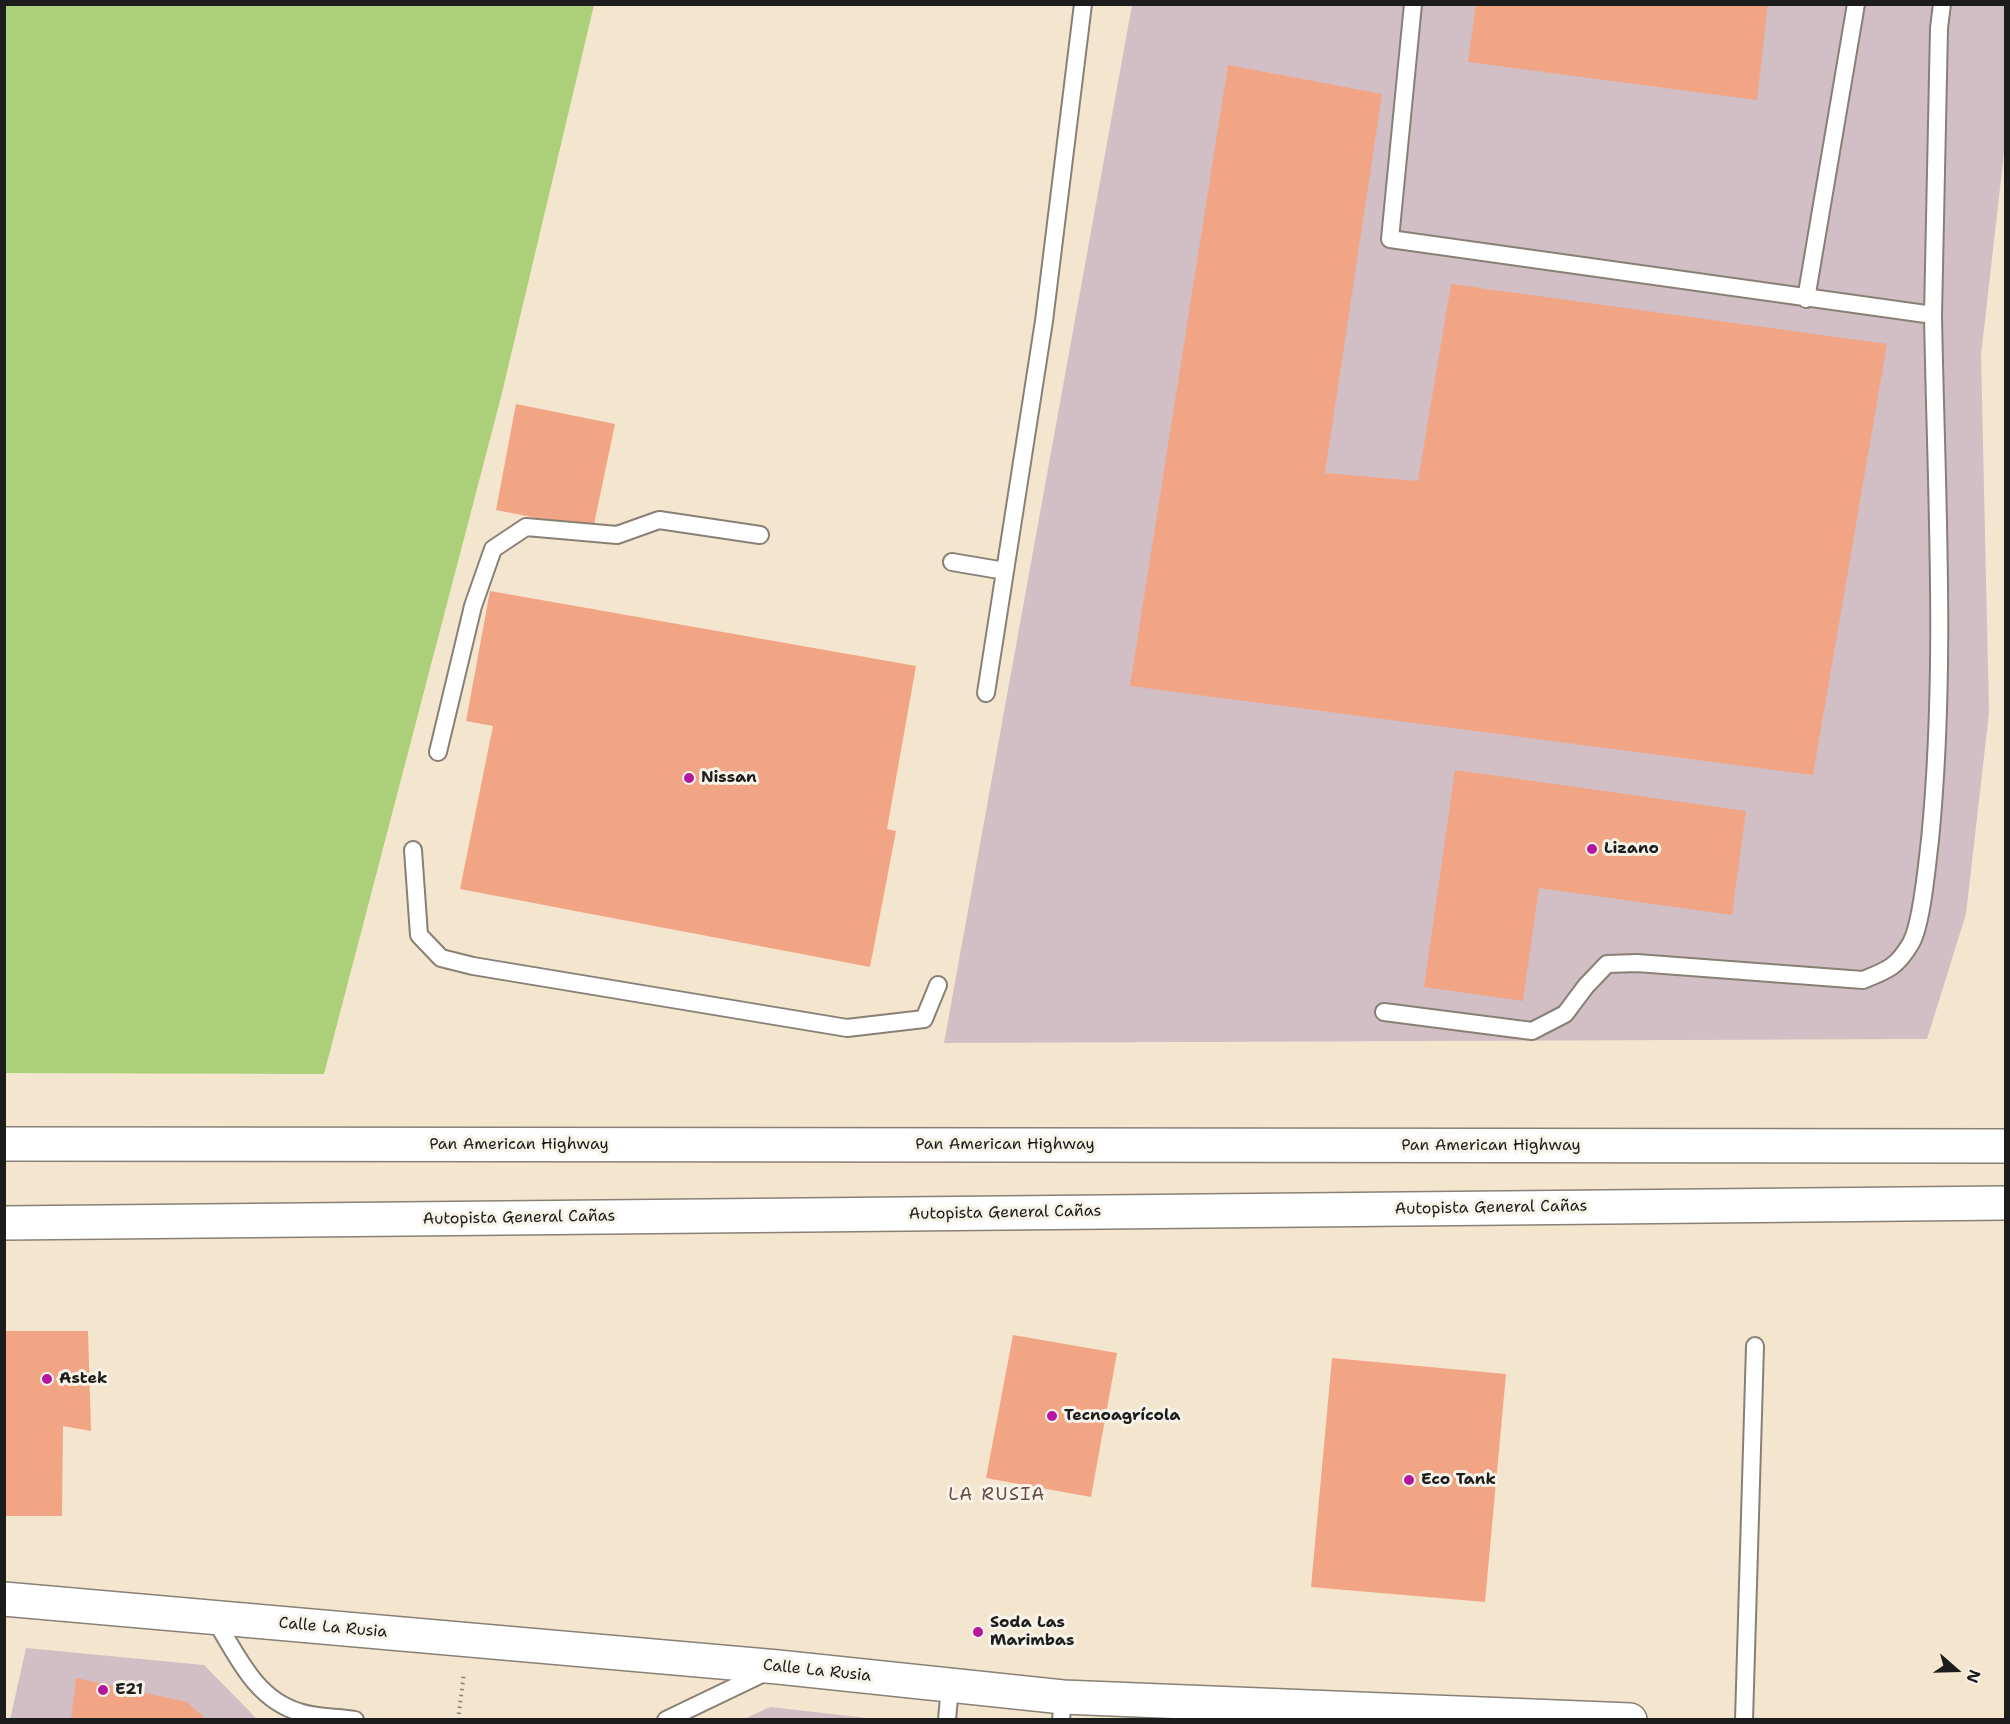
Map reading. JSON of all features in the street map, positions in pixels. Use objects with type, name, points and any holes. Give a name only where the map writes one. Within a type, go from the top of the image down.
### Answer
[{"type":"main road","name":"Pan American Highway","points":[[4,1144],[2006,1146]]},
{"type":"main road","name":"Autopista General Cañas","points":[[4,1223],[2006,1203]]},
{"type":"main road","name":"Calle La Rusia","points":[[4,1599],[778,1667],[950,1686],[1062,1708],[1630,1719]]},
{"type":"lane","points":[[986,693],[1044,321],[1083,4]]},
{"type":"lane","points":[[1413,4],[1390,239],[1806,299],[1934,315]]},
{"type":"lane","points":[[1806,299],[1856,4]]},
{"type":"lane","points":[[1384,1012],[1532,1030],[1565,1014],[1586,986],[1607,964],[1637,963],[1863,980],[1892,969],[1912,941],[1925,882],[1933,805],[1939,637],[1934,315],[1939,28],[1942,4]]},
{"type":"lane","points":[[438,752],[473,606],[493,549],[526,527],[617,535],[659,520],[760,535]]},
{"type":"lane","points":[[952,562],[1005,571]]},
{"type":"lane","points":[[413,850],[419,934],[441,958],[452,961],[847,1028],[924,1019],[938,985]]},
{"type":"lane","points":[[1744,1719],[1755,1346]]},
{"type":"lane","points":[[214,1618],[260,1691],[273,1701],[300,1713],[355,1719]]},
{"type":"lane","points":[[666,1719],[778,1667]]},
{"type":"lane","points":[[947,1719],[950,1686]]},
{"type":"path","points":[[458,1719],[468,1640]]},
{"type":"shaded area","points":[[1132,5],[2005,5],[2005,144],[1981,355],[1989,713],[1966,914],[1927,1039],[944,1043]]},
{"type":"shaded area","points":[[26,1648],[204,1665],[257,1719],[10,1720]]},
{"type":"shaded area","points":[[770,1707],[876,1719],[744,1719]]},
{"type":"green space","points":[[5,4],[594,5],[501,397],[324,1074],[5,1073]]},
{"type":"building","points":[[1476,4],[1768,4],[1757,100],[1468,62]]},
{"type":"building","points":[[1228,65],[1382,94],[1325,473],[1418,481],[1451,284],[1887,344],[1813,775],[1130,686]]},
{"type":"building","points":[[516,404],[615,424],[593,529],[496,510]]},
{"type":"building","name":"Nissan","points":[[490,591],[916,666],[887,829],[896,831],[870,967],[460,889],[493,726],[466,721]]},
{"type":"building","name":"Lizano","points":[[1455,770],[1746,811],[1732,915],[1539,888],[1523,1001],[1424,987]]},
{"type":"building","name":"Astek","points":[[4,1331],[88,1331],[91,1431],[63,1426],[62,1516],[4,1516]]},
{"type":"building","name":"Tecnoagrícola","points":[[1013,1335],[1117,1353],[1091,1497],[986,1478]]},
{"type":"building","name":"Eco Tank","points":[[1332,1358],[1506,1374],[1485,1602],[1311,1587]]},
{"type":"building","name":"E21","points":[[76,1678],[187,1702],[207,1720],[71,1720]]},
{"type":"place","name":"Nissan","points":[[689,778]]},
{"type":"place","name":"Lizano","points":[[1592,849]]},
{"type":"place","name":"Astek","points":[[47,1379]]},
{"type":"place","name":"Tecnoagrícola","points":[[1052,1416]]},
{"type":"place","name":"Eco Tank","points":[[1409,1480]]},
{"type":"place","name":"Soda Las Marimbas","points":[[978,1632]]},
{"type":"place","name":"E21","points":[[103,1690]]},
{"type":"district","name":"LA RUSIA","points":[[997,1495]]}]
